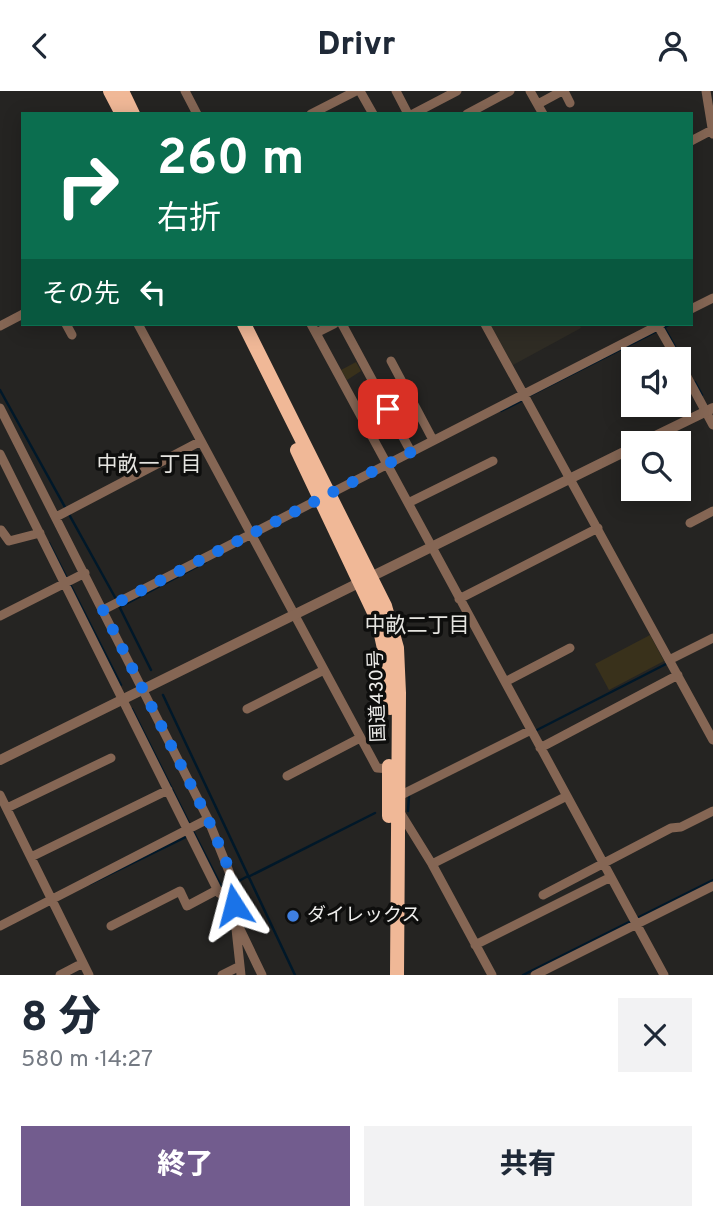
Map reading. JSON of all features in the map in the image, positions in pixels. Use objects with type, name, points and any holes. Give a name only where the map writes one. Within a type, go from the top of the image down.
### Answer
[{"type":"highway","points":[[110,91],[121,112]]},
{"type":"highway","points":[[121,91],[132,112]]},
{"type":"highway","name":"国道430号","points":[[235,326],[365,578],[384,643],[394,769],[397,975]]},
{"type":"highway","name":"国道430号","points":[[245,326],[324,496]]},
{"type":"highway","name":"国道430号","points":[[388,975],[394,802]]},
{"type":"street","points":[[185,91],[196,112]]},
{"type":"street","points":[[315,112],[358,91],[372,112]]},
{"type":"street","points":[[396,91],[410,112]]},
{"type":"street","points":[[415,112],[457,91]]},
{"type":"street","points":[[471,112],[510,91]]},
{"type":"street","points":[[530,91],[540,103],[542,112]]},
{"type":"street","points":[[540,103],[563,91],[570,103]]},
{"type":"street","points":[[693,140],[713,132],[706,91]]},
{"type":"street","points":[[693,308],[713,298]]},
{"type":"street","points":[[0,326],[21,315]]},
{"type":"street","points":[[66,326],[72,335]]},
{"type":"street","points":[[139,326],[377,768],[394,769]]},
{"type":"street","points":[[343,326],[411,452]]},
{"type":"street","points":[[486,326],[713,740]]},
{"type":"street","points":[[103,610],[253,536],[324,496],[660,326],[671,347]]},
{"type":"street","points":[[314,328],[664,975]]},
{"type":"street","points":[[391,361],[433,440]]},
{"type":"street","points":[[691,381],[709,409],[713,425]]},
{"type":"street","points":[[0,408],[63,513],[85,573],[208,819],[226,861],[241,971],[222,975]]},
{"type":"street","points":[[665,431],[709,409]]},
{"type":"street","points":[[63,513],[201,441]]},
{"type":"street","points":[[0,760],[621,453]]},
{"type":"street","points":[[0,454],[66,581],[217,890],[219,893],[231,888]]},
{"type":"street","points":[[408,503],[493,461]]},
{"type":"street","points":[[690,523],[713,512]]},
{"type":"street","points":[[459,599],[598,528]]},
{"type":"street","points":[[1,530],[9,541],[40,533]]},
{"type":"street","points":[[0,616],[85,573]]},
{"type":"street","points":[[670,660],[713,638]]},
{"type":"street","points":[[505,682],[570,648]]},
{"type":"street","points":[[247,709],[324,670]]},
{"type":"street","points":[[540,748],[678,675]]},
{"type":"street","points":[[492,975],[432,864],[394,802],[531,730]]},
{"type":"street","points":[[287,776],[360,738]]},
{"type":"street","points":[[7,808],[111,758]]},
{"type":"street","points":[[31,857],[168,790]]},
{"type":"street","points":[[0,795],[89,975]]},
{"type":"street","points":[[432,864],[567,796]]},
{"type":"street","points":[[543,895],[671,828],[681,827],[713,810]]},
{"type":"street","points":[[0,926],[190,831],[208,819]]},
{"type":"street","points":[[475,945],[611,877]]},
{"type":"street","points":[[111,926],[180,891],[187,906],[217,890]]},
{"type":"street","points":[[535,975],[635,921],[711,890]]},
{"type":"street","points":[[236,922],[262,975]]},
{"type":"street","points":[[60,975],[83,964]]},
{"type":"shaded area","points":[[491,326],[580,326],[581,328],[513,365]]},
{"type":"shaded area","points":[[356,362],[361,371],[347,380],[341,370]]},
{"type":"shaded area","points":[[650,635],[664,661],[609,690],[595,664]]},
{"type":"waterway","points":[[531,395],[667,326]]},
{"type":"waterway","points":[[664,327],[675,347]]},
{"type":"waterway","points":[[695,382],[702,395]]},
{"type":"waterway","points":[[0,390],[116,599]]},
{"type":"waterway","points":[[501,411],[523,400]]},
{"type":"waterway","points":[[49,543],[121,685]]},
{"type":"waterway","points":[[120,607],[206,562]]},
{"type":"waterway","points":[[119,606],[151,670]]},
{"type":"waterway","points":[[535,731],[666,664]]},
{"type":"waterway","points":[[163,695],[295,975]]},
{"type":"waterway","points":[[132,709],[190,825]]},
{"type":"waterway","points":[[408,811],[409,796]]},
{"type":"waterway","points":[[248,877],[375,813]]},
{"type":"waterway","points":[[193,831],[221,886]]},
{"type":"waterway","points":[[90,884],[188,836]]},
{"type":"waterway","points":[[237,882],[248,876]]},
{"type":"waterway","points":[[523,975],[713,880]]},
{"type":"place","name":"ダイレックス","points":[[293,916]]},
{"type":"district","name":"中畝一丁目","points":[[149,465]]},
{"type":"district","name":"中畝二丁目","points":[[417,626]]},
{"type":"route","points":[[234,905],[230,874],[208,819],[103,610],[411,452],[388,409]]}]
